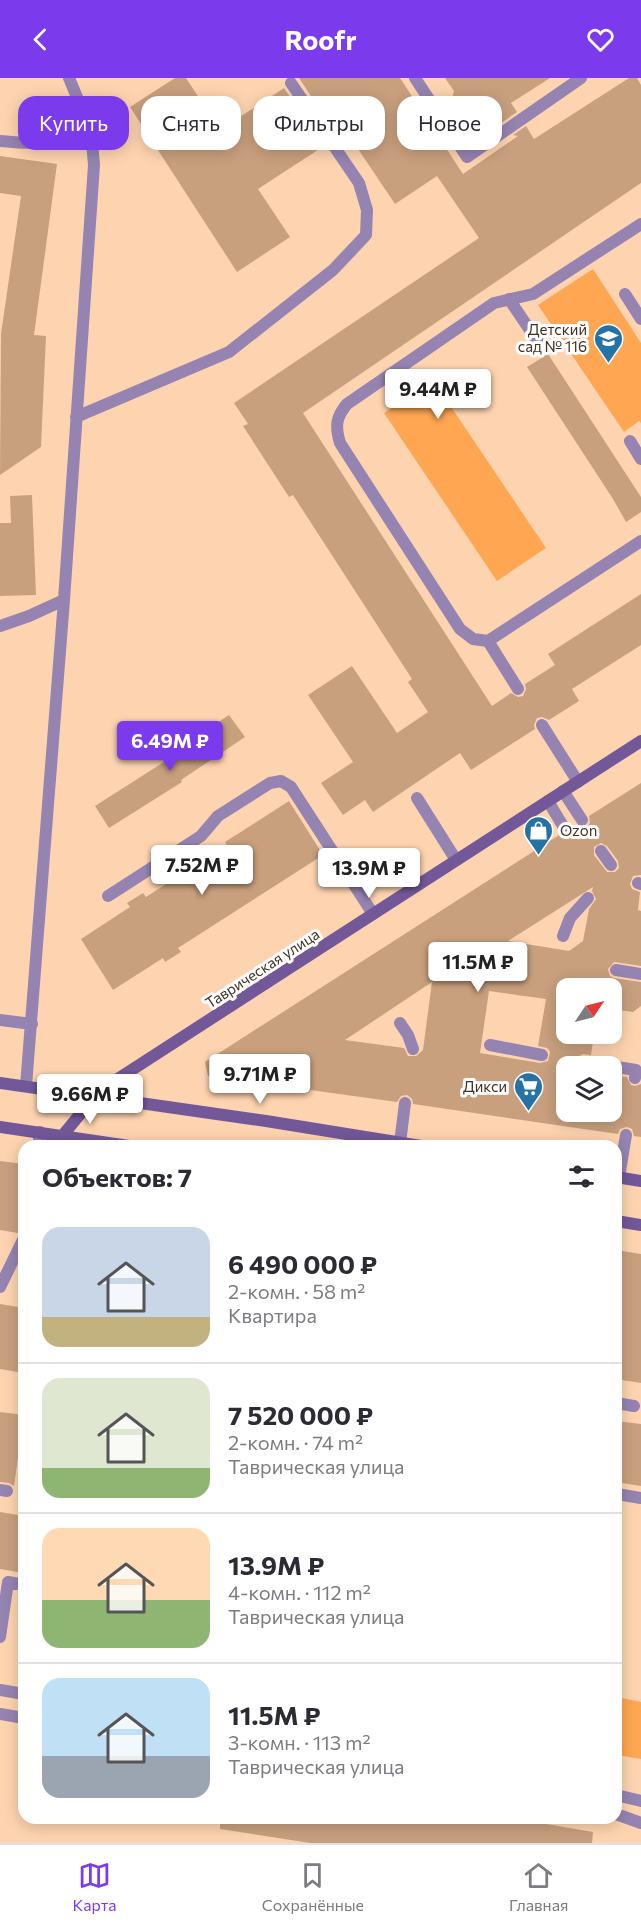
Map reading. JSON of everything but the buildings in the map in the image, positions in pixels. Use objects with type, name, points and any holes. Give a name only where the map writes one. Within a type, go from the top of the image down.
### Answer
[{"type":"street","points":[[69,78],[76,96]]},
{"type":"street","points":[[415,78],[467,157],[581,78]]},
{"type":"street","points":[[76,417],[229,352],[333,270],[366,235],[367,210],[359,183],[291,83]]},
{"type":"street","points":[[0,141],[18,143]]},
{"type":"street","points":[[26,1086],[64,600],[94,165],[93,150]]},
{"type":"street","points":[[641,224],[532,294],[523,298],[494,303],[347,404],[338,415],[335,429],[340,442],[460,629],[472,639],[488,641],[641,541]]},
{"type":"street","points":[[625,294],[641,319]]},
{"type":"street","points":[[509,299],[538,342]]},
{"type":"street","points":[[630,441],[641,459]]},
{"type":"street","points":[[0,626],[64,600]]},
{"type":"street","points":[[488,641],[518,689]]},
{"type":"street","points":[[542,725],[579,782]]},
{"type":"street","name":"Таврическая улица","points":[[63,1135],[95,1096],[113,1082],[641,741]]},
{"type":"street","points":[[108,896],[201,836],[218,816],[270,783],[282,781],[291,787],[373,914]]},
{"type":"street","points":[[563,791],[582,820]]},
{"type":"street","points":[[417,798],[456,860]]},
{"type":"street","points":[[548,801],[566,831]]},
{"type":"street","points":[[601,851],[611,866]]},
{"type":"street","points":[[562,936],[570,918],[588,898]]},
{"type":"street","points":[[616,970],[641,974]]},
{"type":"street","points":[[0,1020],[32,1024]]},
{"type":"street","points":[[400,1023],[413,1049]]},
{"type":"street","points":[[490,1045],[542,1055]]},
{"type":"street","points":[[622,1068],[636,1070],[635,1078]]},
{"type":"street","points":[[0,1083],[382,1140]]},
{"type":"street","points":[[400,1140],[405,1103]]},
{"type":"street","points":[[0,1127],[93,1140]]},
{"type":"street","points":[[39,1140],[40,1132]]},
{"type":"street","points":[[622,1156],[626,1135]]},
{"type":"street","points":[[622,1178],[641,1181]]},
{"type":"street","points":[[622,1222],[641,1225]]},
{"type":"street","points":[[0,1287],[18,1250]]},
{"type":"street","points":[[622,1404],[634,1406]]},
{"type":"street","points":[[622,1495],[641,1498]]},
{"type":"street","points":[[0,1637],[8,1582],[18,1584]]},
{"type":"street","points":[[0,1690],[18,1693]]},
{"type":"street","points":[[0,1714],[18,1717]]},
{"type":"street","points":[[622,1796],[641,1801]]},
{"type":"street","points":[[622,1817],[641,1823]]},
{"type":"shaded area","name":"Детский сад № 116","points":[[593,269],[641,343],[641,423],[639,421],[624,432],[538,305]]},
{"type":"shaded area","points":[[433,380],[546,548],[497,581],[384,413]]},
{"type":"shaded area","points":[[622,1698],[641,1702],[641,1759],[622,1756]]},
{"type":"place","name":"Детский сад № 116","points":[[608,364]]},
{"type":"place","name":"Ozon","points":[[539,856]]},
{"type":"place","name":"Дикси","points":[[528,1112]]}]
